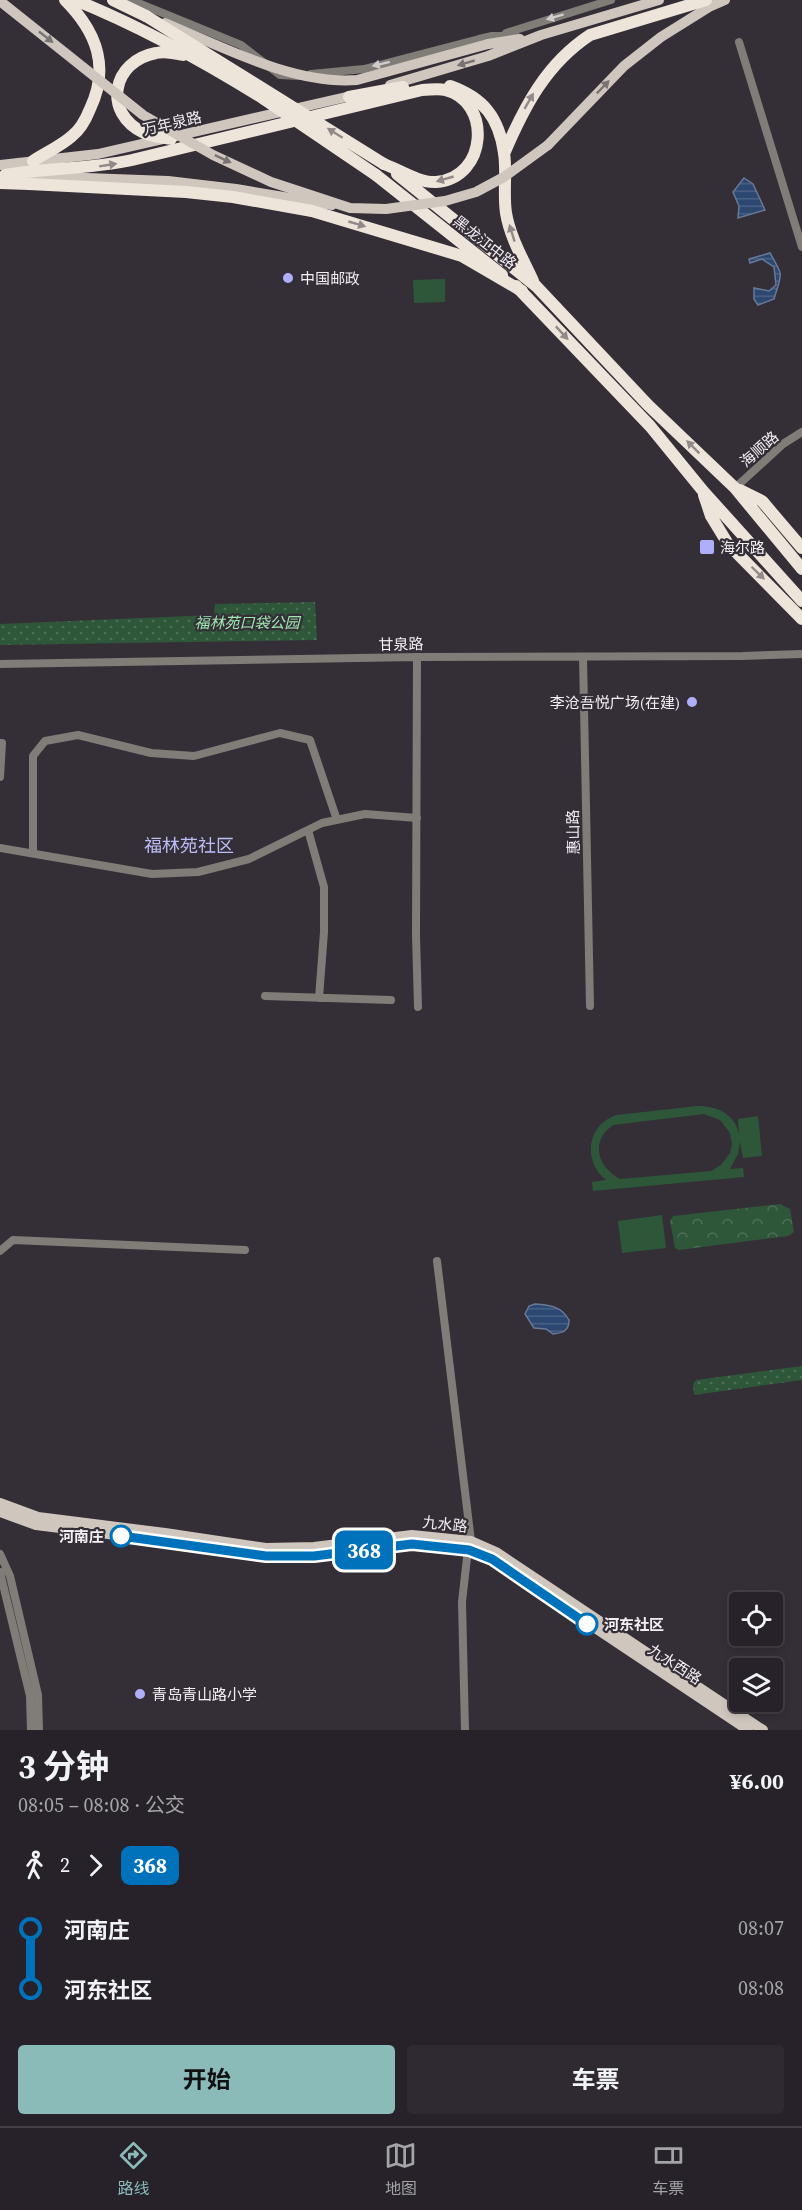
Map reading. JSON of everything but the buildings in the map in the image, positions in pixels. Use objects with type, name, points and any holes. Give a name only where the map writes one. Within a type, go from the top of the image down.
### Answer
[{"type":"highway","name":"黑龙江中路","points":[[113,0],[146,16],[384,164],[536,286],[648,405],[735,488],[802,569]]},
{"type":"highway","name":"黑龙江中路","points":[[70,2],[140,28],[205,62],[376,175],[522,291],[650,426],[703,491],[802,601]]},
{"type":"highway","points":[[33,161],[72,136],[86,119],[97,93],[101,75],[98,54],[93,39],[70,2]]},
{"type":"highway","points":[[504,154],[531,97],[561,58],[578,43],[590,35],[707,3]]},
{"type":"highway","points":[[171,139],[147,135],[128,121],[120,110],[117,97],[123,74],[134,62],[145,56],[164,52],[205,62]]},
{"type":"highway","points":[[349,97],[422,83],[448,85],[474,97],[496,122],[504,154],[506,213],[515,242],[536,286]]},
{"type":"highway","points":[[1,174],[114,164],[174,152],[401,95],[436,89],[452,93],[467,105],[476,117],[479,137],[476,154],[466,168],[453,178],[436,182],[420,179],[384,164]]},
{"type":"highway","points":[[1,174],[29,184],[186,192],[233,197],[312,211],[462,256],[522,291]]},
{"type":"highway","name":"黑龙江中路","points":[[735,488],[762,501],[802,548]]},
{"type":"highway","points":[[703,491],[711,516],[728,544],[802,619]]},
{"type":"main road","points":[[146,16],[282,70],[337,82],[357,80],[490,40],[540,35],[659,0]]},
{"type":"main road","points":[[1,174],[168,181],[236,189],[350,208],[386,209],[445,201],[476,192],[504,177],[548,145],[624,66],[707,3],[725,0]]},
{"type":"main road","points":[[0,1],[143,115],[213,154],[271,182],[350,208]]},
{"type":"main road","name":"万年泉路","points":[[1,174],[33,161],[98,154],[349,97],[488,56],[540,35]]},
{"type":"main road","name":"九水路","points":[[0,1503],[38,1517],[266,1548],[314,1547],[412,1535],[496,1552],[763,1730]]},
{"type":"main road","name":"九水西路","points":[[0,1512],[36,1525],[266,1556],[314,1556],[412,1544],[470,1545],[748,1730]]},
{"type":"street","points":[[131,0],[241,45],[280,75],[286,77],[356,70],[490,40],[611,0]]},
{"type":"street","points":[[739,42],[799,227],[802,247]]},
{"type":"street","name":"海顺路","points":[[735,488],[783,444],[802,432]]},
{"type":"street","name":"甘泉路","points":[[0,663],[802,654]]},
{"type":"street","points":[[417,657],[418,1007]]},
{"type":"street","name":"惠山路","points":[[583,657],[590,1006]]},
{"type":"street","points":[[33,853],[33,756],[45,741],[78,735],[151,753],[194,756],[280,733],[310,740],[337,820]]},
{"type":"street","points":[[0,743],[2,743],[0,777]]},
{"type":"street","points":[[0,848],[152,874],[198,872],[249,860],[322,823],[365,814],[417,818]]},
{"type":"street","points":[[308,830],[324,887],[324,932],[319,998]]},
{"type":"street","points":[[265,996],[391,1000]]},
{"type":"street","points":[[0,1251],[13,1240],[245,1250]]},
{"type":"street","points":[[437,1261],[470,1545],[462,1602],[465,1730]]},
{"type":"street","points":[[0,1554],[10,1576],[38,1695],[39,1730]]},
{"type":"street","points":[[0,1572],[30,1696],[31,1730]]},
{"type":"green space","points":[[445,279],[445,302],[414,303],[413,280]]},
{"type":"green space","name":"福林苑口袋公园","points":[[315,602],[317,640],[0,645],[0,624],[214,615],[215,604]]},
{"type":"green space","points":[[697,1106],[711,1107],[729,1116],[739,1134],[738,1119],[758,1116],[762,1156],[743,1158],[740,1142],[738,1154],[730,1169],[743,1168],[744,1177],[593,1191],[592,1182],[606,1180],[593,1163],[591,1144],[599,1126],[617,1115]],"holes":[[[704,1114],[720,1120],[730,1133],[732,1144],[730,1153],[721,1165],[711,1171],[620,1179],[606,1168],[599,1154],[601,1138],[613,1125]]]},
{"type":"green space","points":[[780,1204],[790,1209],[794,1232],[788,1236],[679,1250],[675,1248],[670,1221],[673,1216]]},
{"type":"green space","points":[[662,1215],[666,1248],[622,1253],[618,1221]]},
{"type":"green space","points":[[802,1366],[802,1380],[694,1395],[693,1384],[696,1380]]},
{"type":"water","points":[[744,178],[753,184],[765,210],[738,218],[739,206],[733,192]]},
{"type":"water","points":[[770,253],[780,271],[780,279],[774,299],[758,305],[754,299],[754,288],[769,291],[776,285],[774,267],[762,259],[750,263],[749,259]]},
{"type":"water","points":[[535,1304],[559,1309],[569,1320],[567,1329],[553,1334],[546,1329],[534,1328],[525,1314],[529,1306]]},
{"type":"bus line","name":"368","points":[[121,1536],[266,1556],[314,1556],[412,1544],[440,1545],[469,1550],[492,1559],[587,1624]]},
{"type":"place","name":"中国邮政","points":[[288,278]]},
{"type":"place","name":"海尔路","points":[[707,547]]},
{"type":"place","name":"李沧吾悦广场(在建)","points":[[692,702]]},
{"type":"place","name":"河南庄","points":[[121,1536]]},
{"type":"place","name":"河东社区","points":[[587,1624]]},
{"type":"place","name":"青岛青山路小学","points":[[140,1694]]},
{"type":"district","name":"福林苑社区","points":[[189,845]]}]
